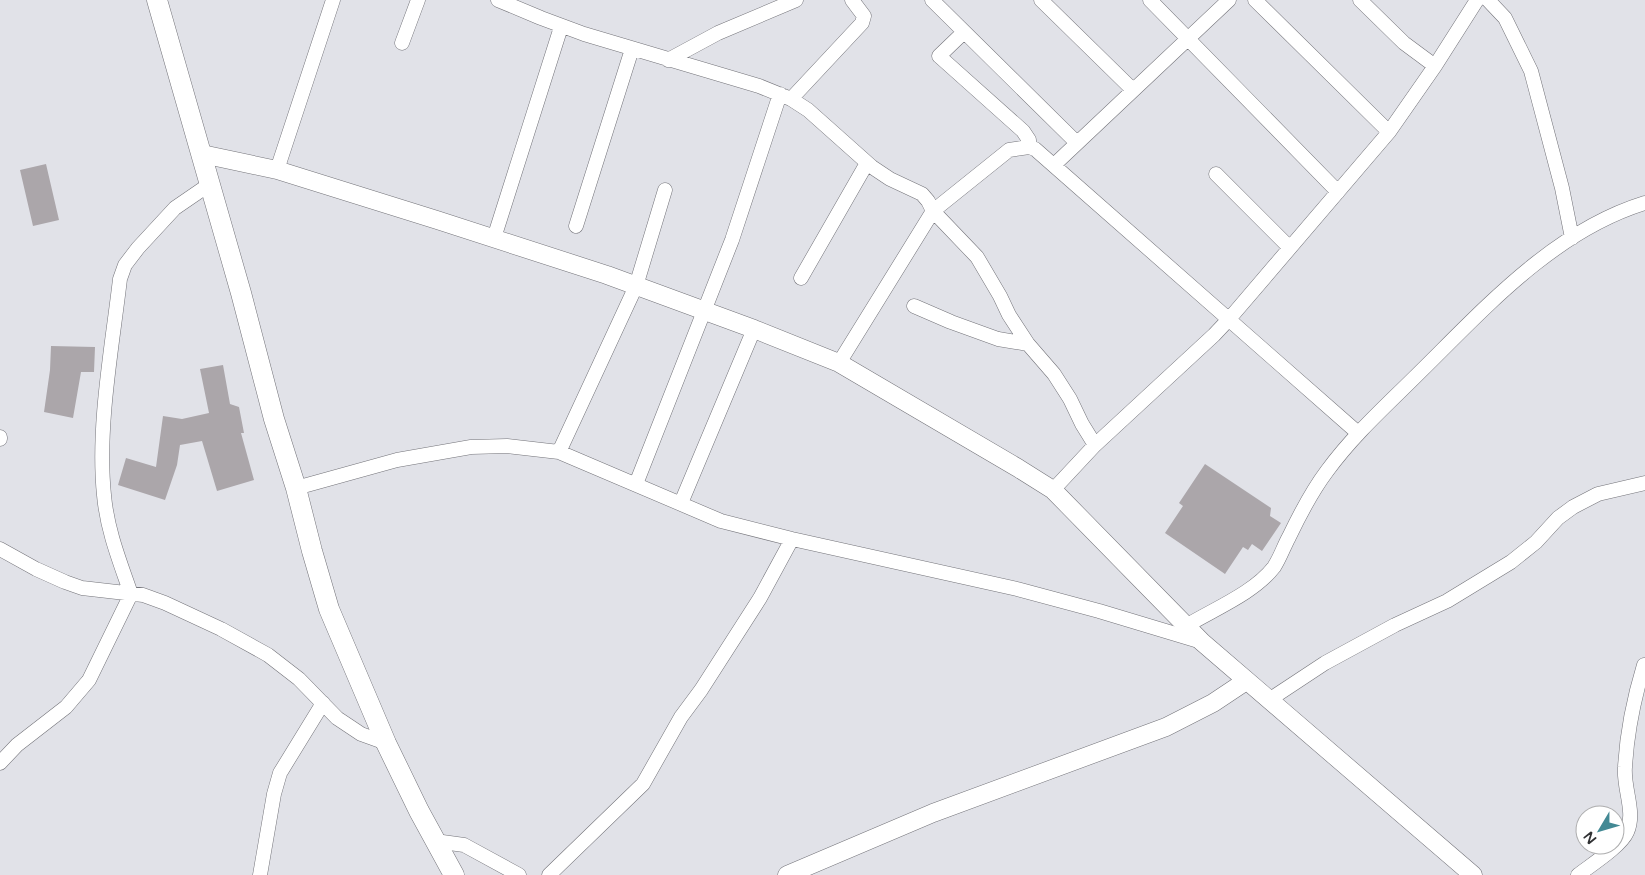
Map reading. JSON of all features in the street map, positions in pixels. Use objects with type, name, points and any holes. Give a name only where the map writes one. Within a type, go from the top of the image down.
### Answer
[{"type":"main road","points":[[157,0],[329,608],[386,743],[454,875]]},
{"type":"street","points":[[277,170],[333,0]]},
{"type":"street","points":[[402,43],[418,0]]},
{"type":"street","points":[[498,0],[561,26],[668,60],[759,86],[786,96],[808,110],[867,163],[890,179],[922,194],[933,211],[977,258],[1009,315],[1028,344],[1054,374],[1070,398],[1082,424],[1095,445]]},
{"type":"street","points":[[668,60],[718,33],[796,0]]},
{"type":"street","points":[[636,484],[705,311],[786,96],[862,23],[864,16],[852,0]]},
{"type":"street","points":[[932,0],[1077,144]]},
{"type":"street","points":[[1041,0],[1133,90]]},
{"type":"street","points":[[1150,0],[1338,192]]},
{"type":"street","points":[[1054,165],[1229,0]]},
{"type":"street","points":[[1255,0],[1389,132]]},
{"type":"street","points":[[1360,0],[1404,43],[1435,66]]},
{"type":"street","points":[[1053,490],[1095,445],[1230,318],[1389,132],[1478,1],[1505,18],[1531,72],[1562,188],[1572,238]]},
{"type":"street","points":[[494,238],[561,26]]},
{"type":"street","points":[[964,32],[939,56],[1023,132],[1029,140],[1029,148]]},
{"type":"street","points":[[576,226],[632,49]]},
{"type":"street","points":[[839,363],[933,211],[1009,150],[1029,148],[1035,149],[1054,165],[1230,318],[1358,433]]},
{"type":"street","points":[[202,154],[277,170],[494,238],[636,286],[754,329],[839,363],[1053,490],[1202,642],[1473,875]]},
{"type":"street","points":[[801,278],[867,163]]},
{"type":"street","points":[[1216,174],[1289,247]]},
{"type":"street","points":[[0,763],[17,746],[66,707],[89,680],[131,594],[112,541],[104,496],[103,431],[120,279],[125,265],[138,248],[175,208],[210,184]]},
{"type":"street","points":[[559,452],[636,286],[665,190]]},
{"type":"street","points":[[1186,626],[1248,590],[1265,577],[1275,566],[1302,511],[1327,471],[1358,433],[1481,311],[1546,256],[1572,238],[1623,210],[1645,203]]},
{"type":"street","points":[[914,306],[998,339],[1028,344]]},
{"type":"street","points":[[681,503],[754,329]]},
{"type":"street","points":[[296,488],[397,460],[471,447],[507,446],[559,452],[721,521],[792,539],[1017,589],[1100,611],[1202,642]]},
{"type":"street","points":[[1269,700],[1325,663],[1395,625],[1448,601],[1511,562],[1536,542],[1558,518],[1573,506],[1598,494],[1645,483]]},
{"type":"street","points":[[549,875],[643,784],[681,717],[701,690],[760,598],[792,539]]},
{"type":"street","points":[[0,550],[36,569],[82,588],[142,596],[165,603],[221,629],[268,655],[299,679],[345,724],[361,734],[386,743]]},
{"type":"street","points":[[1578,875],[1615,846],[1627,832],[1630,816],[1625,782],[1625,767],[1633,703],[1644,665]]},
{"type":"street","points":[[787,875],[933,813],[1166,727],[1213,703],[1246,681]]},
{"type":"street","points":[[260,875],[274,794],[280,773],[323,703]]},
{"type":"street","points":[[436,841],[464,845],[519,875]]},
{"type":"building","points":[[46,164],[59,220],[33,226],[20,170]]},
{"type":"building","points":[[51,346],[95,347],[94,372],[81,372],[73,418],[44,412],[50,370]]},
{"type":"building","points":[[223,365],[230,404],[239,407],[244,433],[241,433],[254,480],[217,491],[202,441],[180,445],[177,465],[165,500],[118,485],[126,458],[156,467],[163,416],[182,419],[209,413],[200,369]]},
{"type":"building","points":[[1205,464],[1271,508],[1270,516],[1281,523],[1262,551],[1252,544],[1248,550],[1243,547],[1225,574],[1165,533],[1183,506],[1179,503]]}]
